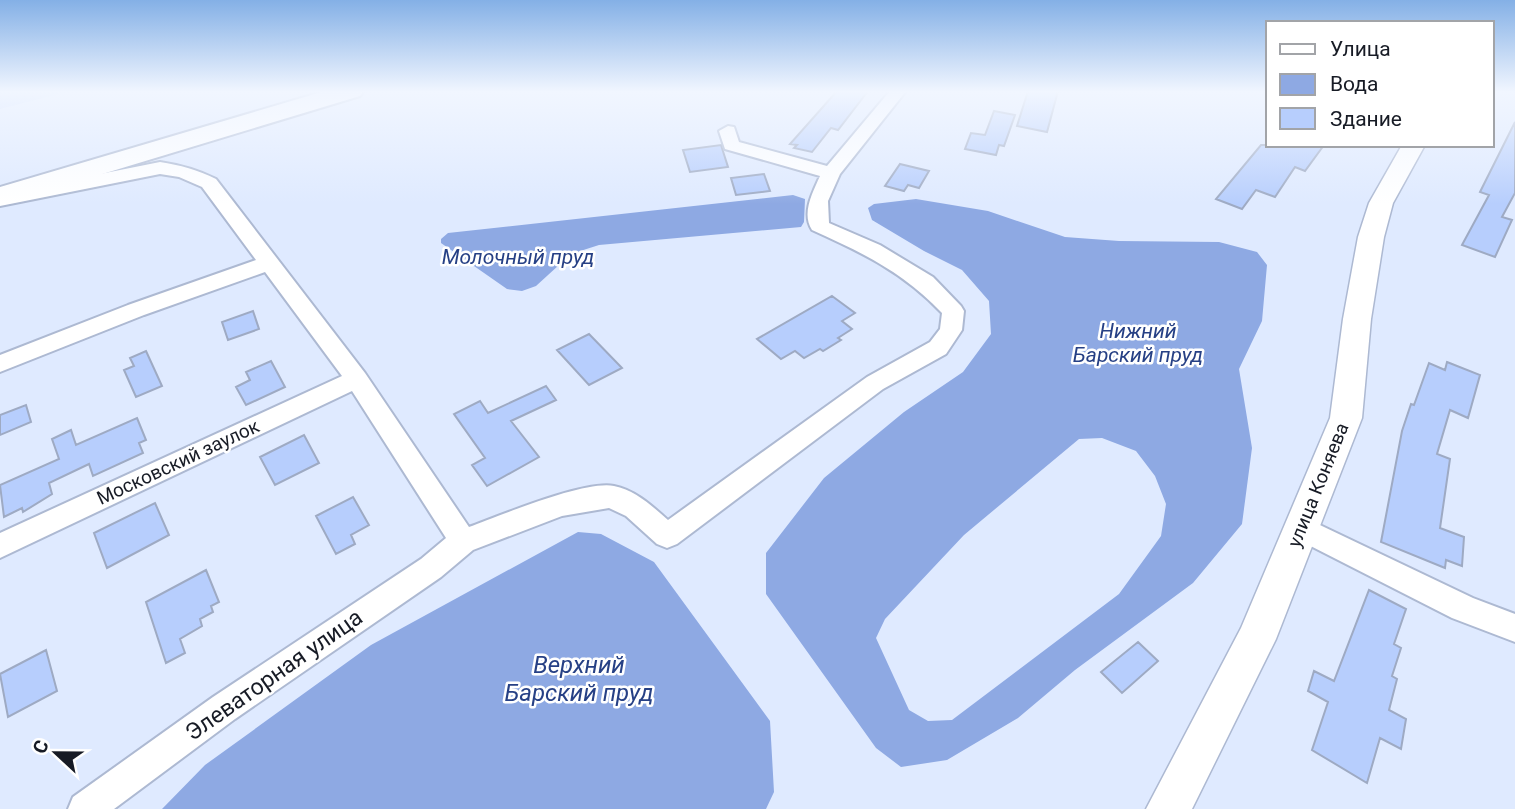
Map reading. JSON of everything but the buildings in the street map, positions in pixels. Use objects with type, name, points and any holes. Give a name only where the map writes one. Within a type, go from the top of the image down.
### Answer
[{"type":"highway","points":[[0,183],[180,129]]},
{"type":"highway","points":[[0,198],[227,129]]},
{"type":"street","points":[[728,131],[731,145],[831,173],[867,129]]},
{"type":"street","name":"улица Коняева","points":[[1168,809],[1256,639],[1346,418],[1357,319],[1371,237],[1381,203],[1413,147]]},
{"type":"street","points":[[0,198],[149,170],[182,170],[209,183],[357,379],[463,541]]},
{"type":"street","name":"Элеваторная улица","points":[[85,809],[223,708],[431,568],[463,541],[561,505],[611,496],[636,508],[667,536],[875,383],[938,348],[951,330],[953,311],[944,301],[925,282],[873,250],[819,226],[818,201],[831,173]]},
{"type":"street","points":[[0,363],[136,310],[269,263]]},
{"type":"street","name":"Московский заулок","points":[[0,546],[357,379]]},
{"type":"street","points":[[1301,528],[1463,608],[1515,628]]},
{"type":"water","name":"Молочный пруд","points":[[793,195],[805,199],[804,222],[801,227],[599,245],[571,254],[536,286],[522,291],[507,289],[441,243],[441,239],[448,233]]},
{"type":"water","name":"Нижний Барский пруд","points":[[916,199],[988,211],[1065,237],[1119,241],[1219,242],[1257,252],[1267,265],[1262,321],[1239,369],[1252,448],[1242,524],[1193,583],[1075,670],[1018,718],[947,760],[901,767],[876,748],[766,594],[766,553],[824,478],[904,412],[963,372],[991,334],[989,301],[962,270],[872,220],[868,208],[874,204]],"holes":[[[1102,438],[1136,451],[1155,476],[1166,504],[1161,536],[1119,594],[952,720],[928,721],[909,710],[876,638],[885,619],[964,535],[1079,439]]]},
{"type":"water","name":"Верхний Барский пруд","points":[[578,532],[601,534],[654,562],[770,721],[774,792],[766,809],[162,809],[205,765],[371,645]]}]
